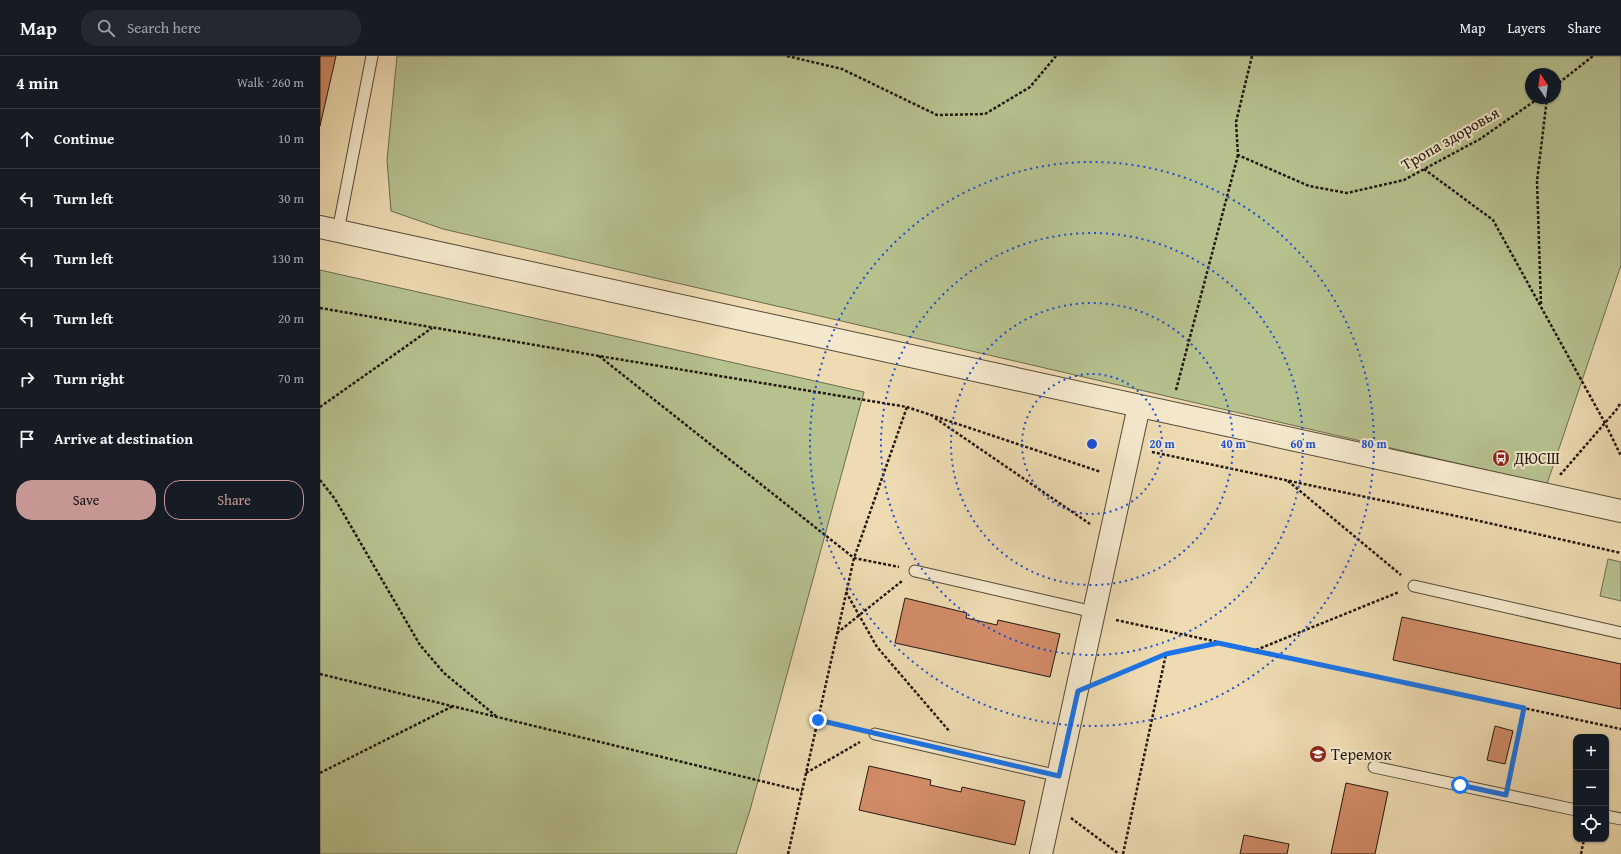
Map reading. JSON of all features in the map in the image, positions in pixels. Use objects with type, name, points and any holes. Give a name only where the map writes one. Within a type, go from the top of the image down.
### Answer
[{"type":"street","points":[[329,230],[1621,511]]},
{"type":"street","points":[[1041,854],[1078,691],[1139,406]]},
{"type":"lane","points":[[329,230],[372,56]]},
{"type":"lane","points":[[915,571],[1094,612]]},
{"type":"lane","points":[[1414,586],[1621,633]]},
{"type":"lane","points":[[875,734],[1059,776]]},
{"type":"lane","points":[[1374,767],[1573,809]]},
{"type":"lane","points":[[1609,817],[1621,819]]},
{"type":"path","points":[[787,56],[842,69],[937,116],[985,114],[1030,87],[1056,56]]},
{"type":"path","points":[[1175,396],[1238,154],[1236,122],[1252,56]]},
{"type":"path","points":[[1561,81],[1593,56]]},
{"type":"path","name":"Тропа здоровья","points":[[1238,154],[1309,186],[1346,193],[1404,180],[1480,139],[1530,104]]},
{"type":"path","points":[[1541,305],[1537,181],[1546,104]]},
{"type":"path","points":[[1424,169],[1494,220],[1605,423],[1621,456]]},
{"type":"path","points":[[320,308],[907,407],[1103,472]]},
{"type":"path","points":[[320,407],[433,327]]},
{"type":"path","points":[[599,356],[854,558],[915,571]]},
{"type":"path","points":[[1554,472],[1561,474],[1621,402]]},
{"type":"path","points":[[788,854],[854,558],[907,407]]},
{"type":"path","points":[[932,416],[1092,525]]},
{"type":"path","points":[[1152,452],[1475,520],[1621,553]]},
{"type":"path","points":[[320,480],[335,499],[420,645],[444,673],[497,717]]},
{"type":"path","points":[[1255,650],[1414,586],[1287,481]]},
{"type":"path","points":[[837,633],[915,571]]},
{"type":"path","points":[[846,592],[877,647],[970,755]]},
{"type":"path","points":[[1094,612],[1115,620],[1218,643],[1621,729]]},
{"type":"path","points":[[1078,691],[1166,654],[1218,643]]},
{"type":"path","points":[[1123,854],[1166,654]]},
{"type":"path","points":[[320,674],[802,791]]},
{"type":"path","points":[[320,773],[454,706]]},
{"type":"path","points":[[1506,795],[1524,708]]},
{"type":"path","points":[[818,720],[875,734]]},
{"type":"path","points":[[806,773],[875,734]]},
{"type":"path","points":[[1053,803],[1119,854]]},
{"type":"path","points":[[1580,854],[1583,842]]},
{"type":"green space","points":[[397,56],[1621,56],[1621,265],[1547,484],[443,229],[391,211],[387,160]]},
{"type":"green space","points":[[320,270],[864,392],[750,810],[736,854],[320,854]]},
{"type":"green space","points":[[1608,559],[1621,562],[1621,601],[1600,596]]},
{"type":"building","points":[[320,56],[336,56],[320,126]]},
{"type":"building","points":[[905,598],[967,613],[966,618],[997,625],[998,620],[1060,634],[1050,677],[895,643]]},
{"type":"building","points":[[1402,617],[1621,664],[1621,709],[1393,660]]},
{"type":"building","points":[[1495,726],[1513,731],[1505,764],[1487,760]]},
{"type":"building","points":[[869,766],[931,780],[930,785],[961,792],[962,787],[1025,801],[1015,845],[859,810]]},
{"type":"building","points":[[1346,783],[1388,792],[1375,854],[1331,854]]},
{"type":"building","points":[[1244,835],[1289,844],[1287,854],[1240,854]]},
{"type":"place","name":"ДЮСШ","points":[[1501,458]]},
{"type":"place","name":"Теремок","points":[[1318,754]]},
{"type":"route","points":[[818,720],[1059,776],[1078,691],[1166,654],[1218,643],[1524,708],[1506,795],[1460,785]]}]
